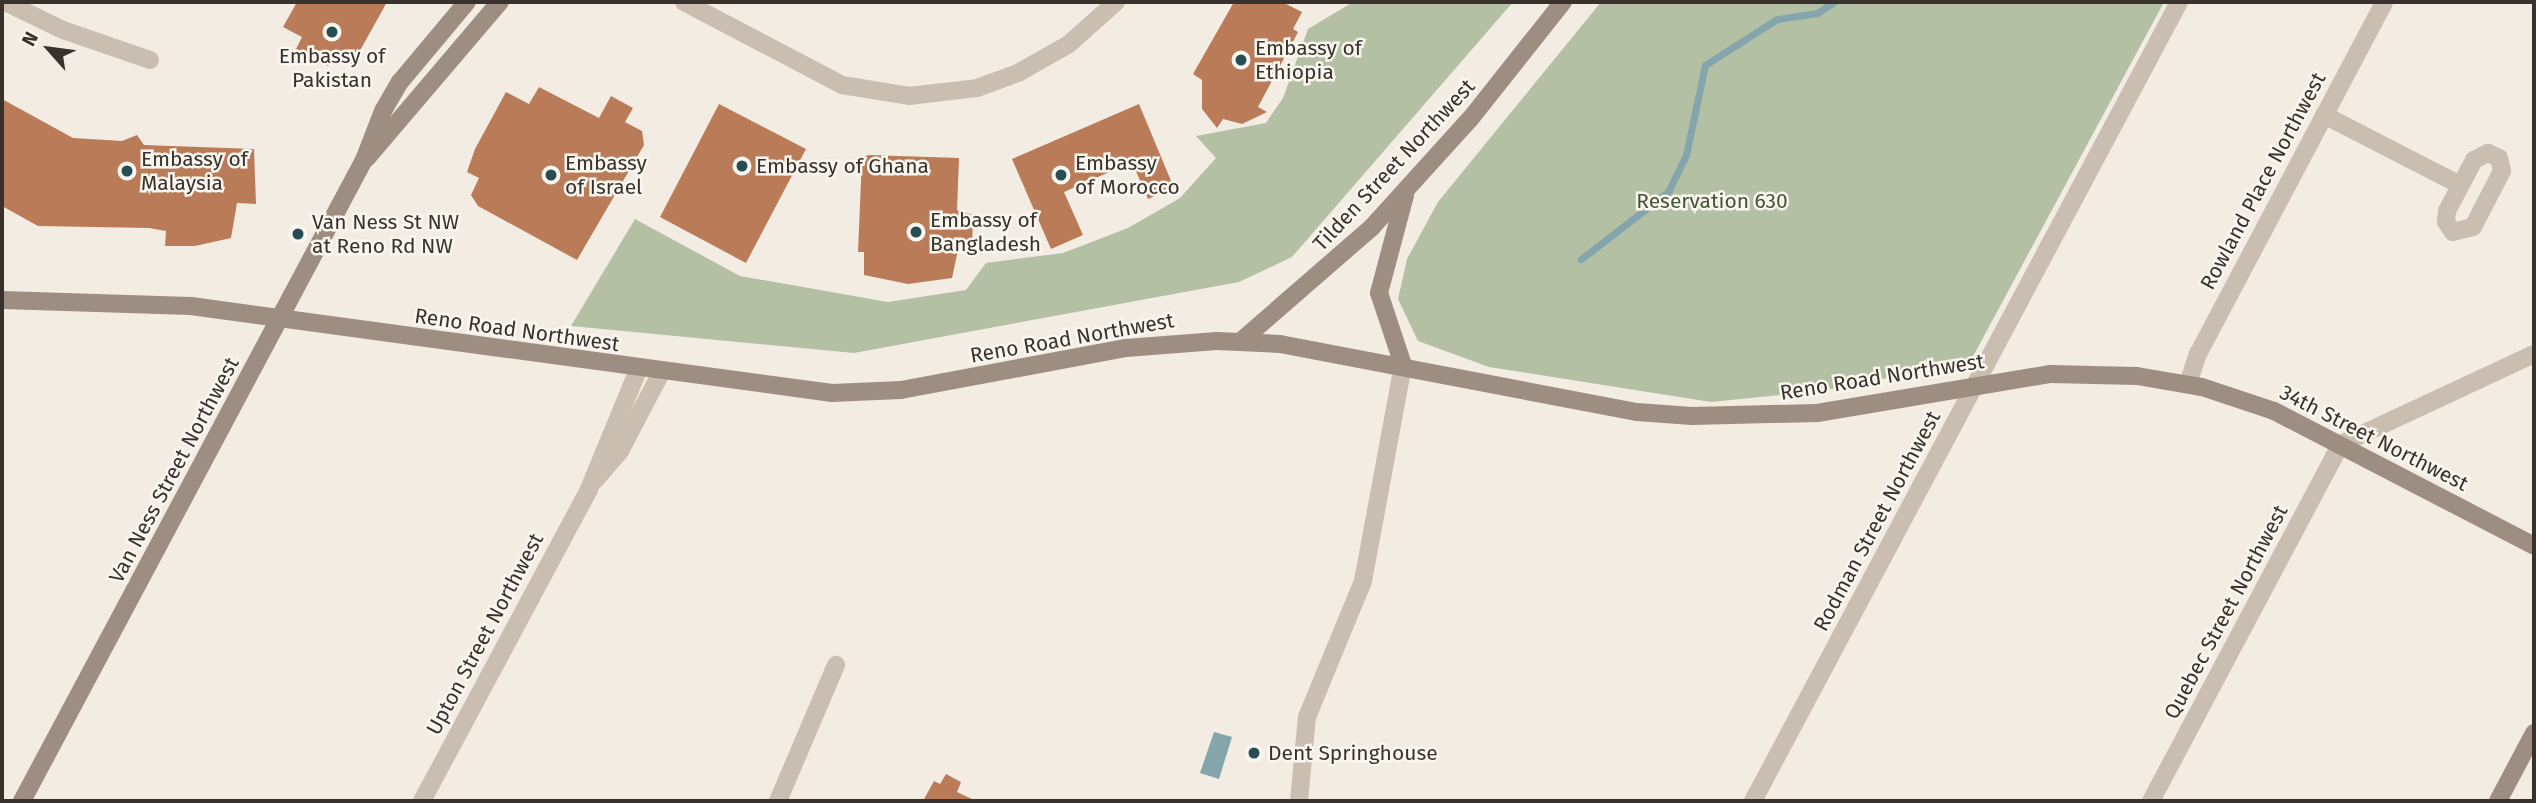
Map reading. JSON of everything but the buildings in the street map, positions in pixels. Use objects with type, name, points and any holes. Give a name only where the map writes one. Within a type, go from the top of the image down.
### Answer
[{"type":"main road","name":"Van Ness Street Northwest","points":[[22,801],[364,160],[400,82],[467,2]]},
{"type":"main road","name":"Van Ness Street Northwest","points":[[364,160],[500,2]]},
{"type":"main road","name":"Tilden Street Northwest","points":[[1241,341],[1341,258],[1406,192],[1563,2]]},
{"type":"main road","points":[[1403,365],[1379,293],[1406,192]]},
{"type":"main road","name":"Reno Road Northwest","points":[[2,300],[157,304],[280,318],[661,373],[858,393],[1126,348],[1241,341],[1403,365],[1637,412],[1711,416],[1806,415],[1975,385],[2088,373],[2188,384]]},
{"type":"main road","name":"34th Street Northwest","points":[[2188,384],[2262,406],[2341,444],[2534,546]]},
{"type":"main road","points":[[2498,801],[2534,733]]},
{"type":"street","points":[[5,2],[63,30],[150,60]]},
{"type":"street","points":[[684,2],[842,85],[909,96],[967,90],[1018,73],[1069,44],[1116,2]]},
{"type":"street","name":"Rodman Street Northwest","points":[[1754,801],[2179,2]]},
{"type":"street","name":"Rowland Place Northwest","points":[[2188,384],[2198,354],[2384,2]]},
{"type":"street","points":[[2324,115],[2460,186]]},
{"type":"street","points":[[2341,444],[2534,354]]},
{"type":"street","points":[[1299,801],[1307,717],[1363,581],[1403,365]]},
{"type":"street","name":"Upton Street Northwest","points":[[422,801],[589,489],[604,441],[638,370]]},
{"type":"street","name":"Upton Street Northwest","points":[[589,489],[620,451],[661,373]]},
{"type":"street","name":"Quebec Street Northwest","points":[[2151,801],[2341,444]]},
{"type":"street","points":[[778,801],[836,666]]},
{"type":"green space","points":[[1353,2],[1513,2],[1292,257],[1239,282],[854,353],[571,326],[635,219],[740,276],[888,302],[966,290],[986,263],[1063,253],[1128,228],[1180,198],[1216,158],[1196,136],[1266,123],[1283,98],[1308,29]]},
{"type":"green space","name":"Reservation 630","points":[[1601,2],[2164,2],[1970,362],[1820,391],[1711,402],[1489,367],[1418,341],[1398,299],[1407,259],[1438,202]]},
{"type":"water","points":[[1214,732],[1232,737],[1219,779],[1200,773]]},
{"type":"waterway","points":[[1581,259],[1668,192],[1686,155],[1705,65],[1777,19],[1817,13],[1834,2]]},
{"type":"place","name":"Embassy of Pakistan","points":[[332,32]]},
{"type":"place","name":"Embassy of Ethiopia","points":[[1241,60]]},
{"type":"place","name":"Embassy of Ghana","points":[[742,166]]},
{"type":"place","name":"Embassy of Malaysia","points":[[127,171]]},
{"type":"place","name":"Embassy of Israel","points":[[551,175]]},
{"type":"place","name":"Embassy of Morocco","points":[[1061,175]]},
{"type":"place","name":"Embassy of Bangladesh","points":[[916,232]]},
{"type":"place","name":"Van Ness St NW at Reno Rd NW","points":[[298,234]]},
{"type":"place","name":"Dent Springhouse","points":[[1254,753]]}]
